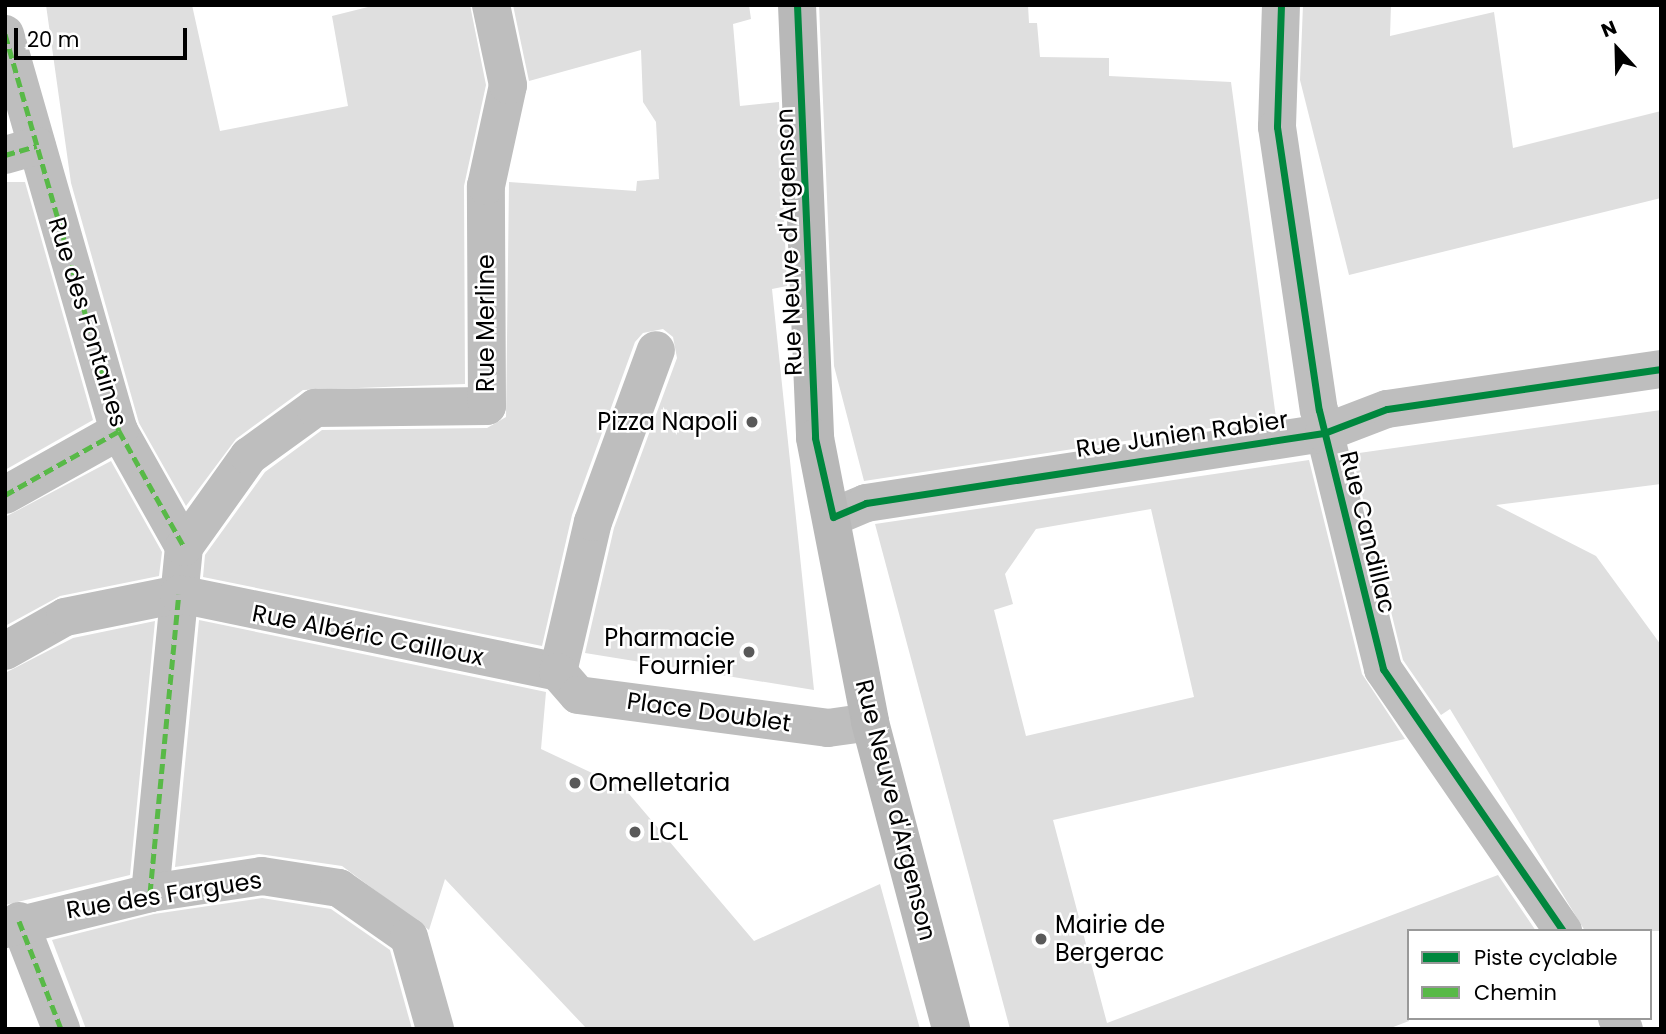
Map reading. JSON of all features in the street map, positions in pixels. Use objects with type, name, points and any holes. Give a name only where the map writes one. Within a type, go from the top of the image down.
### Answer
[{"type":"main road","name":"Rue Neuve d'Argenson","points":[[797,5],[815,438],[833,517],[870,722],[951,1029]]},
{"type":"street","name":"Rue Merline","points":[[184,547],[249,456],[315,408],[487,406],[486,186],[508,85],[491,5]]},
{"type":"street","name":"Rue Candillac","points":[[1280,5],[1277,127],[1324,433],[1383,669],[1562,929]]},
{"type":"street","name":"Rue des Fontaines","points":[[5,34],[21,150],[119,432],[184,547]]},
{"type":"street","points":[[558,672],[593,522],[656,350]]},
{"type":"street","name":"Rue Junien Rabier","points":[[833,517],[866,503],[1324,433],[1387,409],[1661,369]]},
{"type":"street","points":[[5,495],[119,432]]},
{"type":"street","points":[[150,893],[184,547]]},
{"type":"street","points":[[5,650],[65,617],[179,594]]},
{"type":"street","name":"Rue Albéric Cailloux","points":[[179,594],[558,672]]},
{"type":"street","name":"Place Doublet","points":[[558,672],[578,695],[828,728],[870,722]]},
{"type":"street","name":"Rue des Fargues","points":[[12,925],[150,893],[262,876],[339,888],[409,937],[435,1029]]},
{"type":"street","points":[[12,925],[61,1029]]},
{"type":"building","points":[[46,5],[192,5],[220,131],[348,106],[332,16],[376,5],[470,5],[486,85],[464,186],[465,384],[303,390],[236,439],[186,506],[139,423],[71,183]]},
{"type":"building","points":[[513,5],[749,5],[751,19],[733,24],[740,106],[779,102],[787,286],[772,289],[814,690],[585,653],[614,528],[677,358],[673,337],[663,329],[643,333],[635,342],[572,515],[542,646],[203,577],[205,555],[265,472],[322,430],[487,428],[506,417],[509,182],[636,191],[637,181],[659,179],[656,122],[643,102],[641,50],[529,81]]},
{"type":"building","points":[[819,5],[1028,5],[1029,23],[1037,23],[1040,57],[1109,58],[1109,76],[1231,82],[1276,418],[864,481],[834,366]]},
{"type":"building","points":[[1303,5],[1391,5],[1390,36],[1494,12],[1513,148],[1661,111],[1661,198],[1349,275],[1300,80]]},
{"type":"building","points":[[5,182],[25,182],[93,420],[5,470]]},
{"type":"building","points":[[1661,410],[1661,484],[1496,505],[1596,556],[1661,645],[1661,931],[1584,929],[1450,709],[1441,715],[1403,660],[1352,454]]},
{"type":"building","points":[[1309,460],[1362,674],[1405,739],[1053,820],[1107,1023],[1498,875],[1535,929],[1407,929],[1409,1021],[1388,1029],[1010,1029],[875,524]],"holes":[[[1151,509],[1194,697],[1026,736],[994,610],[1013,604],[1005,574],[1036,529]]]},
{"type":"building","points":[[111,461],[162,552],[159,576],[60,596],[5,626],[5,517]]},
{"type":"building","points":[[199,620],[546,692],[541,749],[624,788],[754,941],[880,884],[920,1029],[587,1029],[445,879],[429,930],[342,866],[259,854],[175,867]]},
{"type":"building","points":[[155,621],[130,875],[5,905],[5,673],[73,638]]},
{"type":"building","points":[[262,898],[331,909],[390,950],[412,1029],[86,1029],[52,940],[154,914]]},
{"type":"marked path","points":[[5,34],[119,431],[184,547]]},
{"type":"marked path","points":[[5,155],[37,146]]},
{"type":"marked path","points":[[5,495],[119,431]]},
{"type":"marked path","points":[[150,893],[179,594]]},
{"type":"marked path","points":[[19,921],[61,1029]]},
{"type":"cycle path","points":[[797,5],[815,438],[833,517],[866,503],[1324,433],[1387,409],[1661,369]]},
{"type":"cycle path","points":[[1281,5],[1277,127],[1319,410],[1383,669],[1562,929]]},
{"type":"place","name":"Pizza Napoli","points":[[752,422]]},
{"type":"place","name":"Pharmacie Fournier","points":[[749,652]]},
{"type":"place","name":"Omelletaria","points":[[575,783]]},
{"type":"place","name":"LCL","points":[[635,832]]},
{"type":"place","name":"Mairie de Bergerac","points":[[1041,939]]}]
